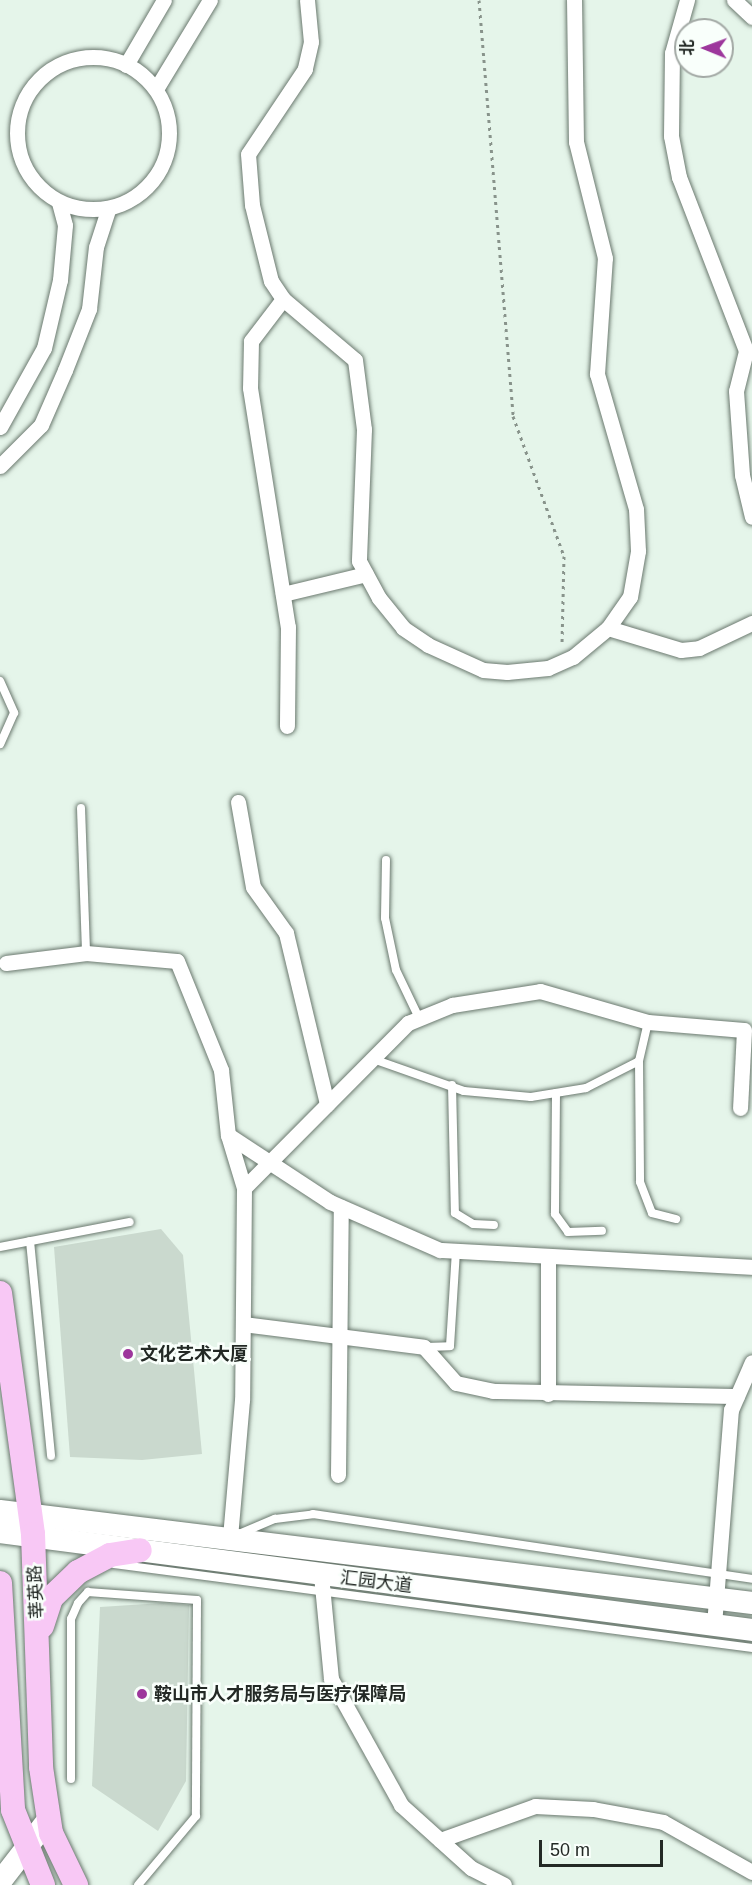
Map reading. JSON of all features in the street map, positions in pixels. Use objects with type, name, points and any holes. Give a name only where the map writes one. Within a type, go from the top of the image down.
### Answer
[{"type":"main road","name":"莘英路","points":[[0,1293],[31,1523],[38,1637],[41,1767],[48,1820],[58,1856],[76,1885]]},
{"type":"main road","name":"汇园大道","points":[[0,1511],[31,1523],[140,1550],[322,1583],[752,1630]]},
{"type":"main road","name":"汇园大道","points":[[0,1532],[31,1523],[230,1537],[752,1603]]},
{"type":"main road","points":[[38,1637],[51,1598],[78,1572],[98,1562],[140,1550]]},
{"type":"main road","name":"莘英路","points":[[0,1583],[9,1767],[14,1810],[39,1883]]},
{"type":"main road","points":[[0,1882],[48,1820]]},
{"type":"main road","points":[[39,1883],[58,1856]]},
{"type":"street","points":[[126,64],[164,0]]},
{"type":"street","points":[[156,89],[210,0]]},
{"type":"street","points":[[307,0],[311,42],[305,69],[248,154],[252,205],[271,281],[283,299],[355,360],[364,429],[359,561],[366,574],[404,628],[483,670],[507,672],[562,662],[608,628],[630,597],[638,551],[636,509],[597,374],[605,258],[576,142],[574,0]]},
{"type":"street","points":[[687,0],[672,54],[672,136],[679,177],[746,351],[736,391],[742,475],[752,517]]},
{"type":"street","points":[[734,0],[752,17]]},
{"type":"street","points":[[90,56],[126,64],[156,89],[168,120],[164,162],[151,184],[108,209],[59,202],[39,188],[17,142],[27,93],[44,74],[66,61],[90,56]]},
{"type":"street","points":[[0,427],[44,348],[60,280],[65,225],[59,202]]},
{"type":"street","points":[[0,466],[41,425],[65,370],[89,309],[96,247],[108,209]]},
{"type":"street","points":[[283,299],[251,341],[250,388],[288,627],[287,726]]},
{"type":"street","points":[[283,594],[366,574]]},
{"type":"street","points":[[608,628],[681,650],[699,648],[752,623]]},
{"type":"street","points":[[238,802],[253,886],[286,933],[327,1104]]},
{"type":"street","points":[[6,963],[86,953],[177,961],[221,1070],[228,1135],[244,1188],[243,1324],[230,1537]]},
{"type":"street","points":[[244,1188],[373,1059],[419,1018],[452,1005],[540,991],[648,1022],[744,1030],[740,1108]]},
{"type":"street","points":[[228,1135],[341,1207],[440,1250],[752,1267]]},
{"type":"street","points":[[338,1475],[341,1207]]},
{"type":"street","points":[[548,1256],[548,1394]]},
{"type":"street","points":[[243,1324],[424,1347],[456,1383],[548,1394],[737,1396]]},
{"type":"street","points":[[714,1625],[731,1410],[752,1362]]},
{"type":"street","points":[[322,1583],[331,1679],[401,1805],[471,1868],[504,1885]]},
{"type":"street","points":[[440,1840],[535,1806],[593,1809],[663,1822],[752,1872]]},
{"type":"lane","points":[[0,681],[14,713],[0,744]]},
{"type":"lane","points":[[81,808],[86,953]]},
{"type":"lane","points":[[386,860],[385,918],[396,970],[419,1018]]},
{"type":"lane","points":[[648,1022],[639,1061],[640,1182],[652,1213],[676,1219]]},
{"type":"lane","points":[[373,1059],[464,1091],[531,1097],[586,1088],[639,1061]]},
{"type":"lane","points":[[452,1085],[455,1213],[473,1224],[494,1225]]},
{"type":"lane","points":[[556,1093],[555,1214],[568,1232],[602,1231]]},
{"type":"lane","points":[[0,1247],[130,1222]]},
{"type":"lane","points":[[30,1241],[51,1456]]},
{"type":"lane","points":[[424,1347],[450,1346],[456,1251]]},
{"type":"lane","points":[[230,1537],[275,1520],[313,1515],[752,1579]]},
{"type":"lane","points":[[98,1562],[322,1583],[752,1648]]},
{"type":"lane","points":[[71,1779],[71,1619],[78,1603],[88,1592],[197,1600],[196,1816],[138,1885]]},
{"type":"path","points":[[479,0],[513,416],[564,556],[562,662]]},
{"type":"building","name":"文化艺术大厦","points":[[161,1229],[183,1255],[202,1454],[142,1460],[70,1457],[54,1247]]},
{"type":"building","name":"鞍山市人才服务局与医疗保障局","points":[[162,1603],[189,1605],[186,1781],[158,1831],[92,1786],[100,1607]]},
{"type":"place","name":"文化艺术大厦","points":[[128,1354]]},
{"type":"place","name":"鞍山市人才服务局与医疗保障局","points":[[142,1694]]}]
